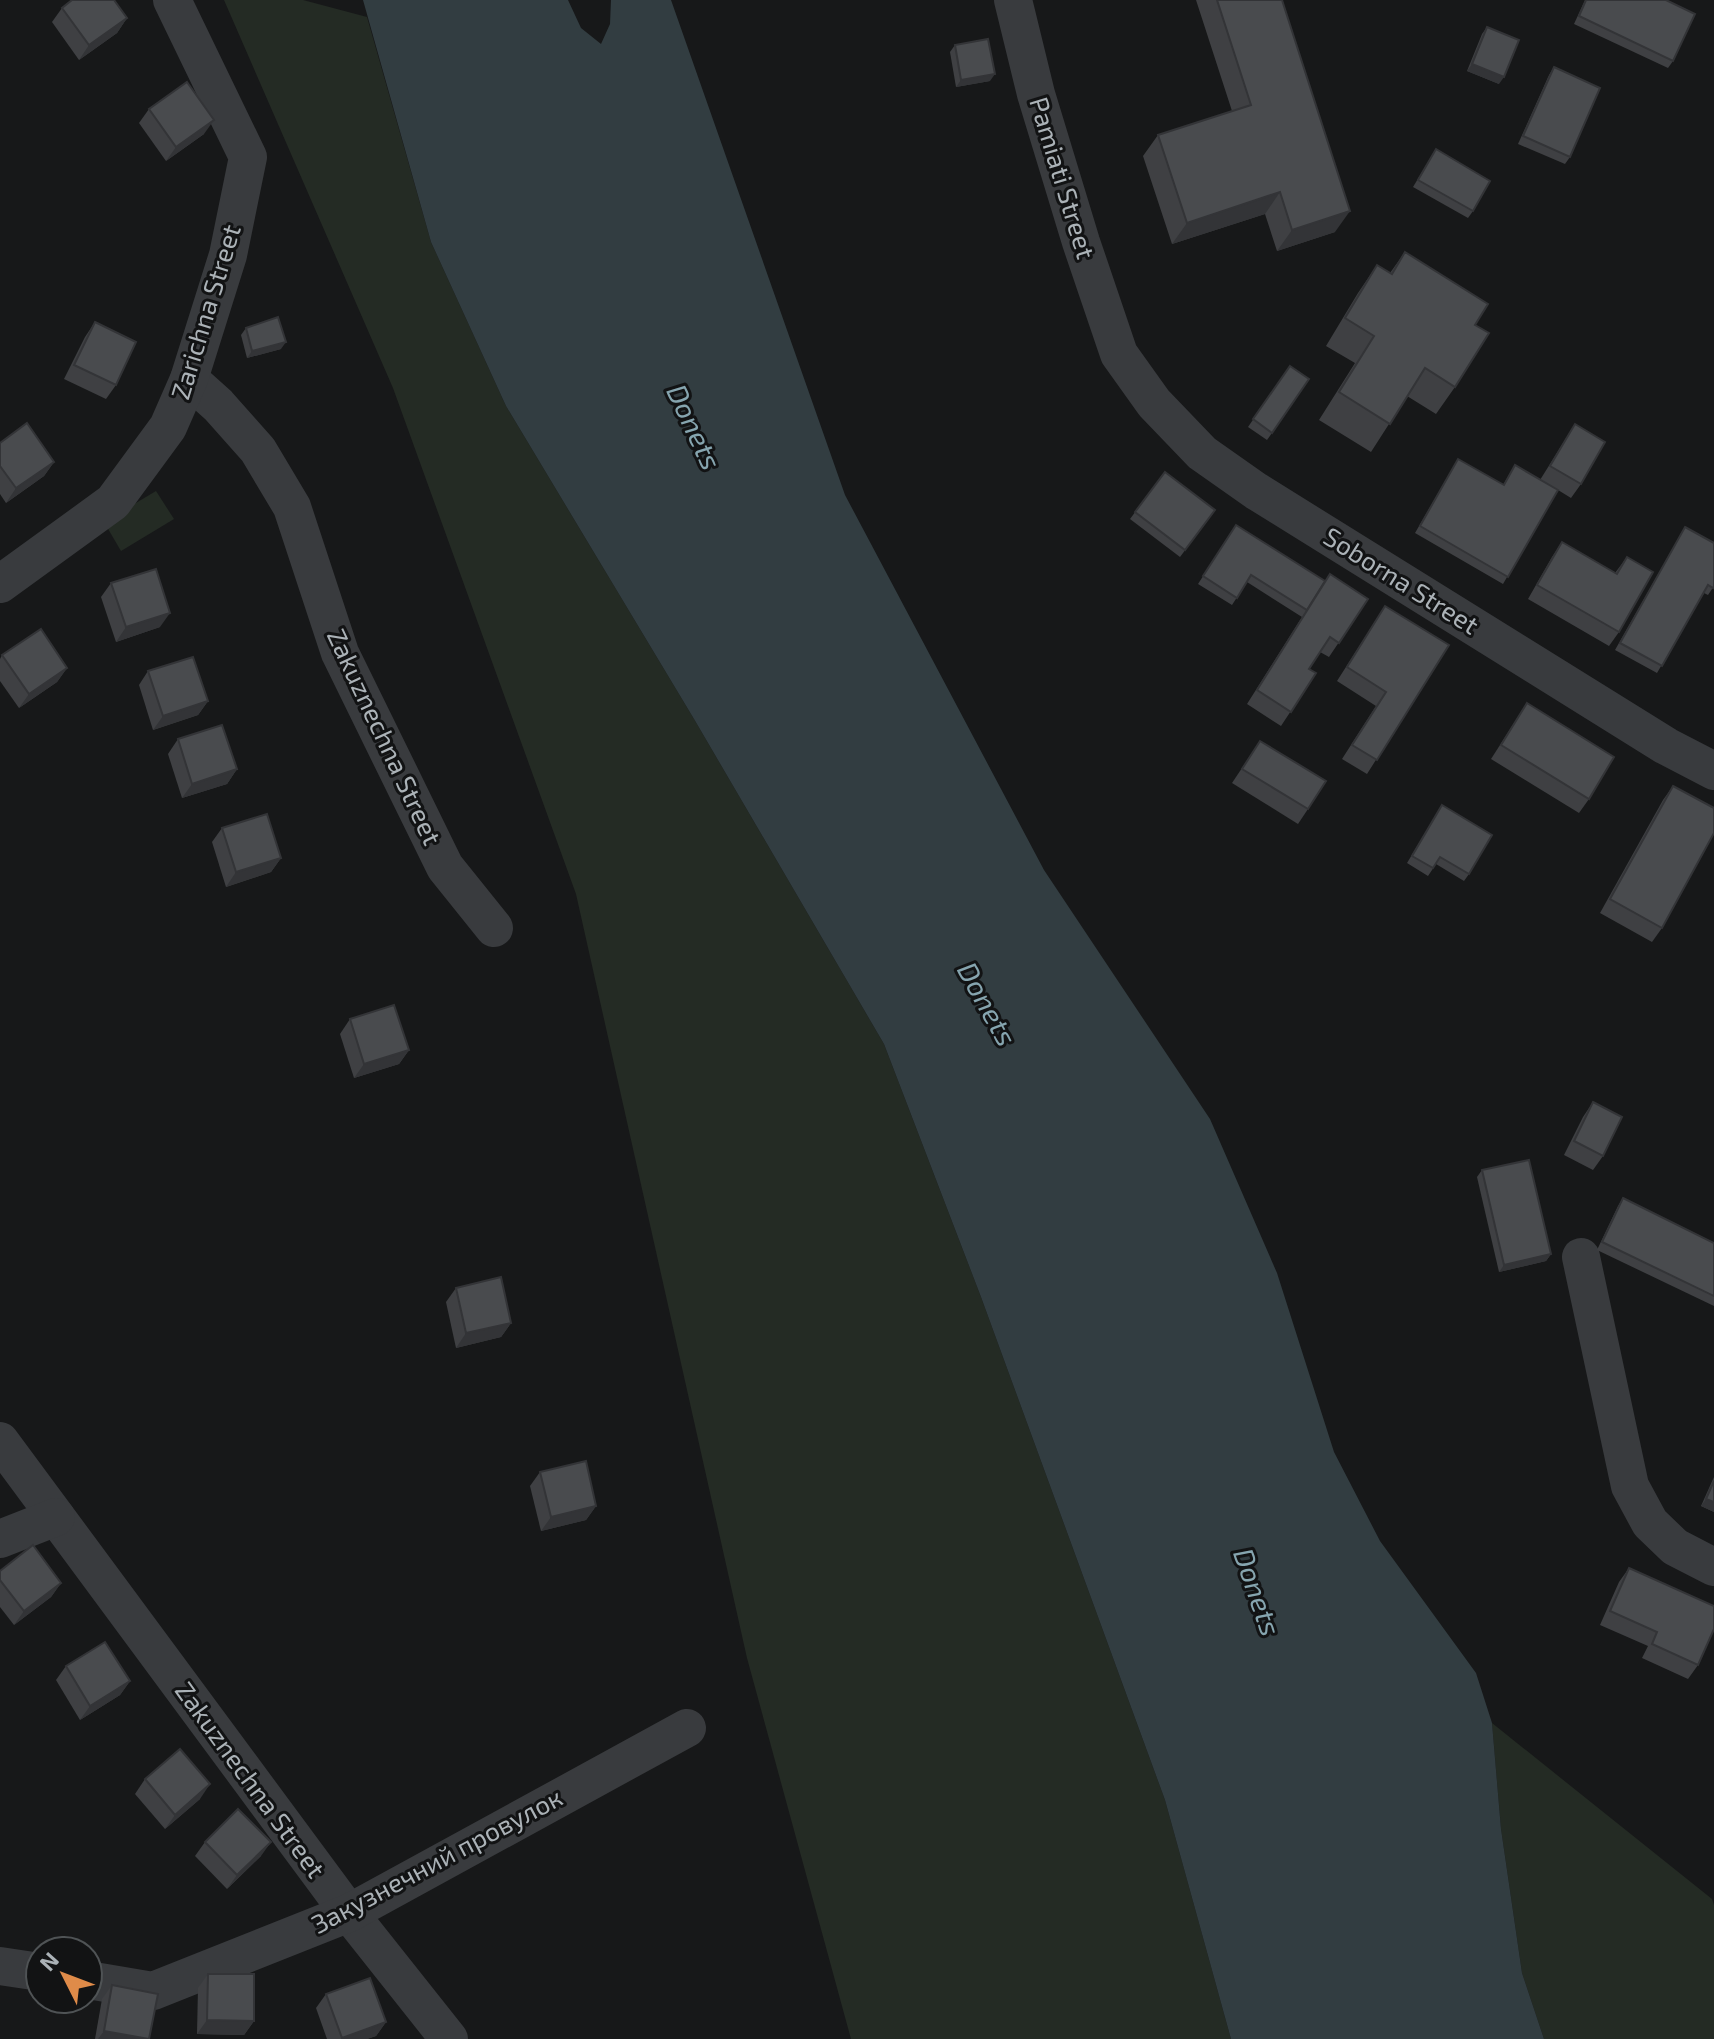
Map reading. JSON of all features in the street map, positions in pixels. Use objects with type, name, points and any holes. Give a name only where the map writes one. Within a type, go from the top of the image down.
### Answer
[{"type":"street","name":"Zarichna Street","points":[[0,584],[113,502],[168,427],[189,379],[228,255],[248,157],[172,0]]},
{"type":"street","name":"Pamiati Street","points":[[1013,0],[1049,139],[1119,354]]},
{"type":"street","name":"Soborna Street","points":[[1119,354],[1154,403],[1202,453],[1256,491],[1666,746],[1714,771]]},
{"type":"street","name":"Zakuznechna Street","points":[[189,379],[218,405],[258,450],[292,507],[340,653],[445,867],[494,928]]},
{"type":"street","points":[[1581,1257],[1630,1486],[1650,1523],[1675,1547],[1714,1567]]},
{"type":"street","name":"Zakuznechna Street","points":[[0,1441],[349,1913],[449,2039]]},
{"type":"street","points":[[0,1539],[56,1517]]},
{"type":"street","name":"Закузнечний провулок","points":[[104,1983],[153,1991],[349,1913],[687,1728]]},
{"type":"street","points":[[0,1966],[24,1970]]},
{"type":"shaded area","points":[[224,0],[303,0],[367,17],[431,242],[506,406],[884,1044],[981,1297],[1165,1800],[1231,2039],[851,2039],[747,1658],[576,894],[393,388]]},
{"type":"shaded area","points":[[156,491],[174,519],[121,551],[104,522]]},
{"type":"shaded area","points":[[1492,1723],[1712,1899],[1714,2039],[1544,2039],[1522,1973],[1501,1829]]},
{"type":"water","name":"Donets","points":[[363,0],[568,0],[581,28],[601,44],[610,24],[611,0],[671,0],[845,495],[1044,870],[1210,1119],[1277,1273],[1334,1452],[1380,1541],[1476,1673],[1492,1723],[1501,1829],[1522,1973],[1544,2039],[1231,2039],[1165,1800],[981,1297],[884,1044],[506,406],[431,242]]},
{"type":"building","points":[[72,0],[114,0],[127,18],[89,45],[62,8]]},
{"type":"building","points":[[1217,0],[1282,0],[1350,211],[1292,230],[1280,192],[1187,223],[1158,135],[1251,105]]},
{"type":"building","points":[[1586,0],[1666,0],[1695,14],[1673,61],[1579,16]]},
{"type":"building","points":[[1487,27],[1519,40],[1504,77],[1472,64]]},
{"type":"building","points":[[988,39],[995,74],[961,80],[955,45]]},
{"type":"building","points":[[1554,67],[1600,88],[1570,157],[1523,136]]},
{"type":"building","points":[[187,82],[214,120],[176,147],[149,109]]},
{"type":"building","points":[[1436,149],[1490,181],[1473,211],[1418,180]]},
{"type":"building","points":[[1405,252],[1488,304],[1475,325],[1489,333],[1455,387],[1425,368],[1390,424],[1339,392],[1374,336],[1345,318],[1377,265],[1392,274]]},
{"type":"building","points":[[278,317],[286,342],[252,351],[246,328]]},
{"type":"building","points":[[95,322],[136,342],[116,385],[74,365]]},
{"type":"building","points":[[1290,366],[1309,379],[1272,433],[1253,419]]},
{"type":"building","points":[[27,423],[54,462],[16,488],[0,466],[0,443]]},
{"type":"building","points":[[1575,424],[1605,442],[1581,484],[1550,466]]},
{"type":"building","points":[[1458,459],[1504,485],[1515,465],[1558,490],[1508,577],[1420,526]]},
{"type":"building","points":[[1165,472],[1215,510],[1185,550],[1135,512]]},
{"type":"building","points":[[1236,525],[1325,581],[1307,610],[1251,575],[1237,598],[1203,576]]},
{"type":"building","points":[[1685,527],[1714,543],[1714,586],[1708,585],[1662,666],[1620,643]]},
{"type":"building","points":[[1562,542],[1617,574],[1627,557],[1653,572],[1619,632],[1537,585]]},
{"type":"building","points":[[156,569],[170,613],[126,627],[111,583]]},
{"type":"building","points":[[1330,574],[1368,599],[1339,643],[1330,637],[1309,669],[1316,673],[1291,712],[1257,690]]},
{"type":"building","points":[[1385,606],[1449,645],[1377,760],[1352,745],[1386,692],[1347,667]]},
{"type":"building","points":[[41,629],[67,668],[29,694],[2,655]]},
{"type":"building","points":[[193,657],[208,701],[163,716],[148,671]]},
{"type":"building","points":[[1527,703],[1614,757],[1589,799],[1501,745]]},
{"type":"building","points":[[222,725],[237,769],[192,784],[178,739]]},
{"type":"building","points":[[1260,741],[1326,781],[1308,809],[1242,769]]},
{"type":"building","points":[[1673,786],[1714,808],[1714,833],[1662,928],[1610,899]]},
{"type":"building","points":[[1442,805],[1492,835],[1469,874],[1440,857],[1433,868],[1412,856]]},
{"type":"building","points":[[267,814],[281,858],[236,872],[222,828]]},
{"type":"building","points":[[394,1005],[409,1050],[364,1064],[350,1019]]},
{"type":"building","points":[[1593,1102],[1622,1117],[1603,1156],[1574,1141]]},
{"type":"building","points":[[1529,1160],[1551,1254],[1504,1265],[1482,1170]]},
{"type":"building","points":[[1623,1198],[1714,1243],[1714,1296],[1602,1242]]},
{"type":"building","points":[[501,1277],[511,1323],[466,1333],[456,1288]]},
{"type":"building","points":[[586,1461],[596,1506],[551,1517],[540,1472]]},
{"type":"building","points":[[1714,1481],[1714,1502],[1706,1499]]},
{"type":"building","points":[[33,1545],[61,1583],[24,1611],[0,1580],[0,1571]]},
{"type":"building","points":[[1629,1568],[1714,1606],[1714,1629],[1698,1665],[1652,1644],[1657,1632],[1610,1611]]},
{"type":"building","points":[[105,1642],[130,1681],[90,1706],[66,1666]]},
{"type":"building","points":[[180,1749],[210,1784],[175,1815],[145,1779]]},
{"type":"building","points":[[238,1809],[271,1842],[237,1875],[205,1842]]},
{"type":"building","points":[[208,1974],[254,1974],[254,2021],[207,2020]]},
{"type":"building","points":[[370,1978],[386,2022],[342,2038],[326,1994]]},
{"type":"building","points":[[112,1985],[158,1994],[149,2039],[104,2031]]}]
